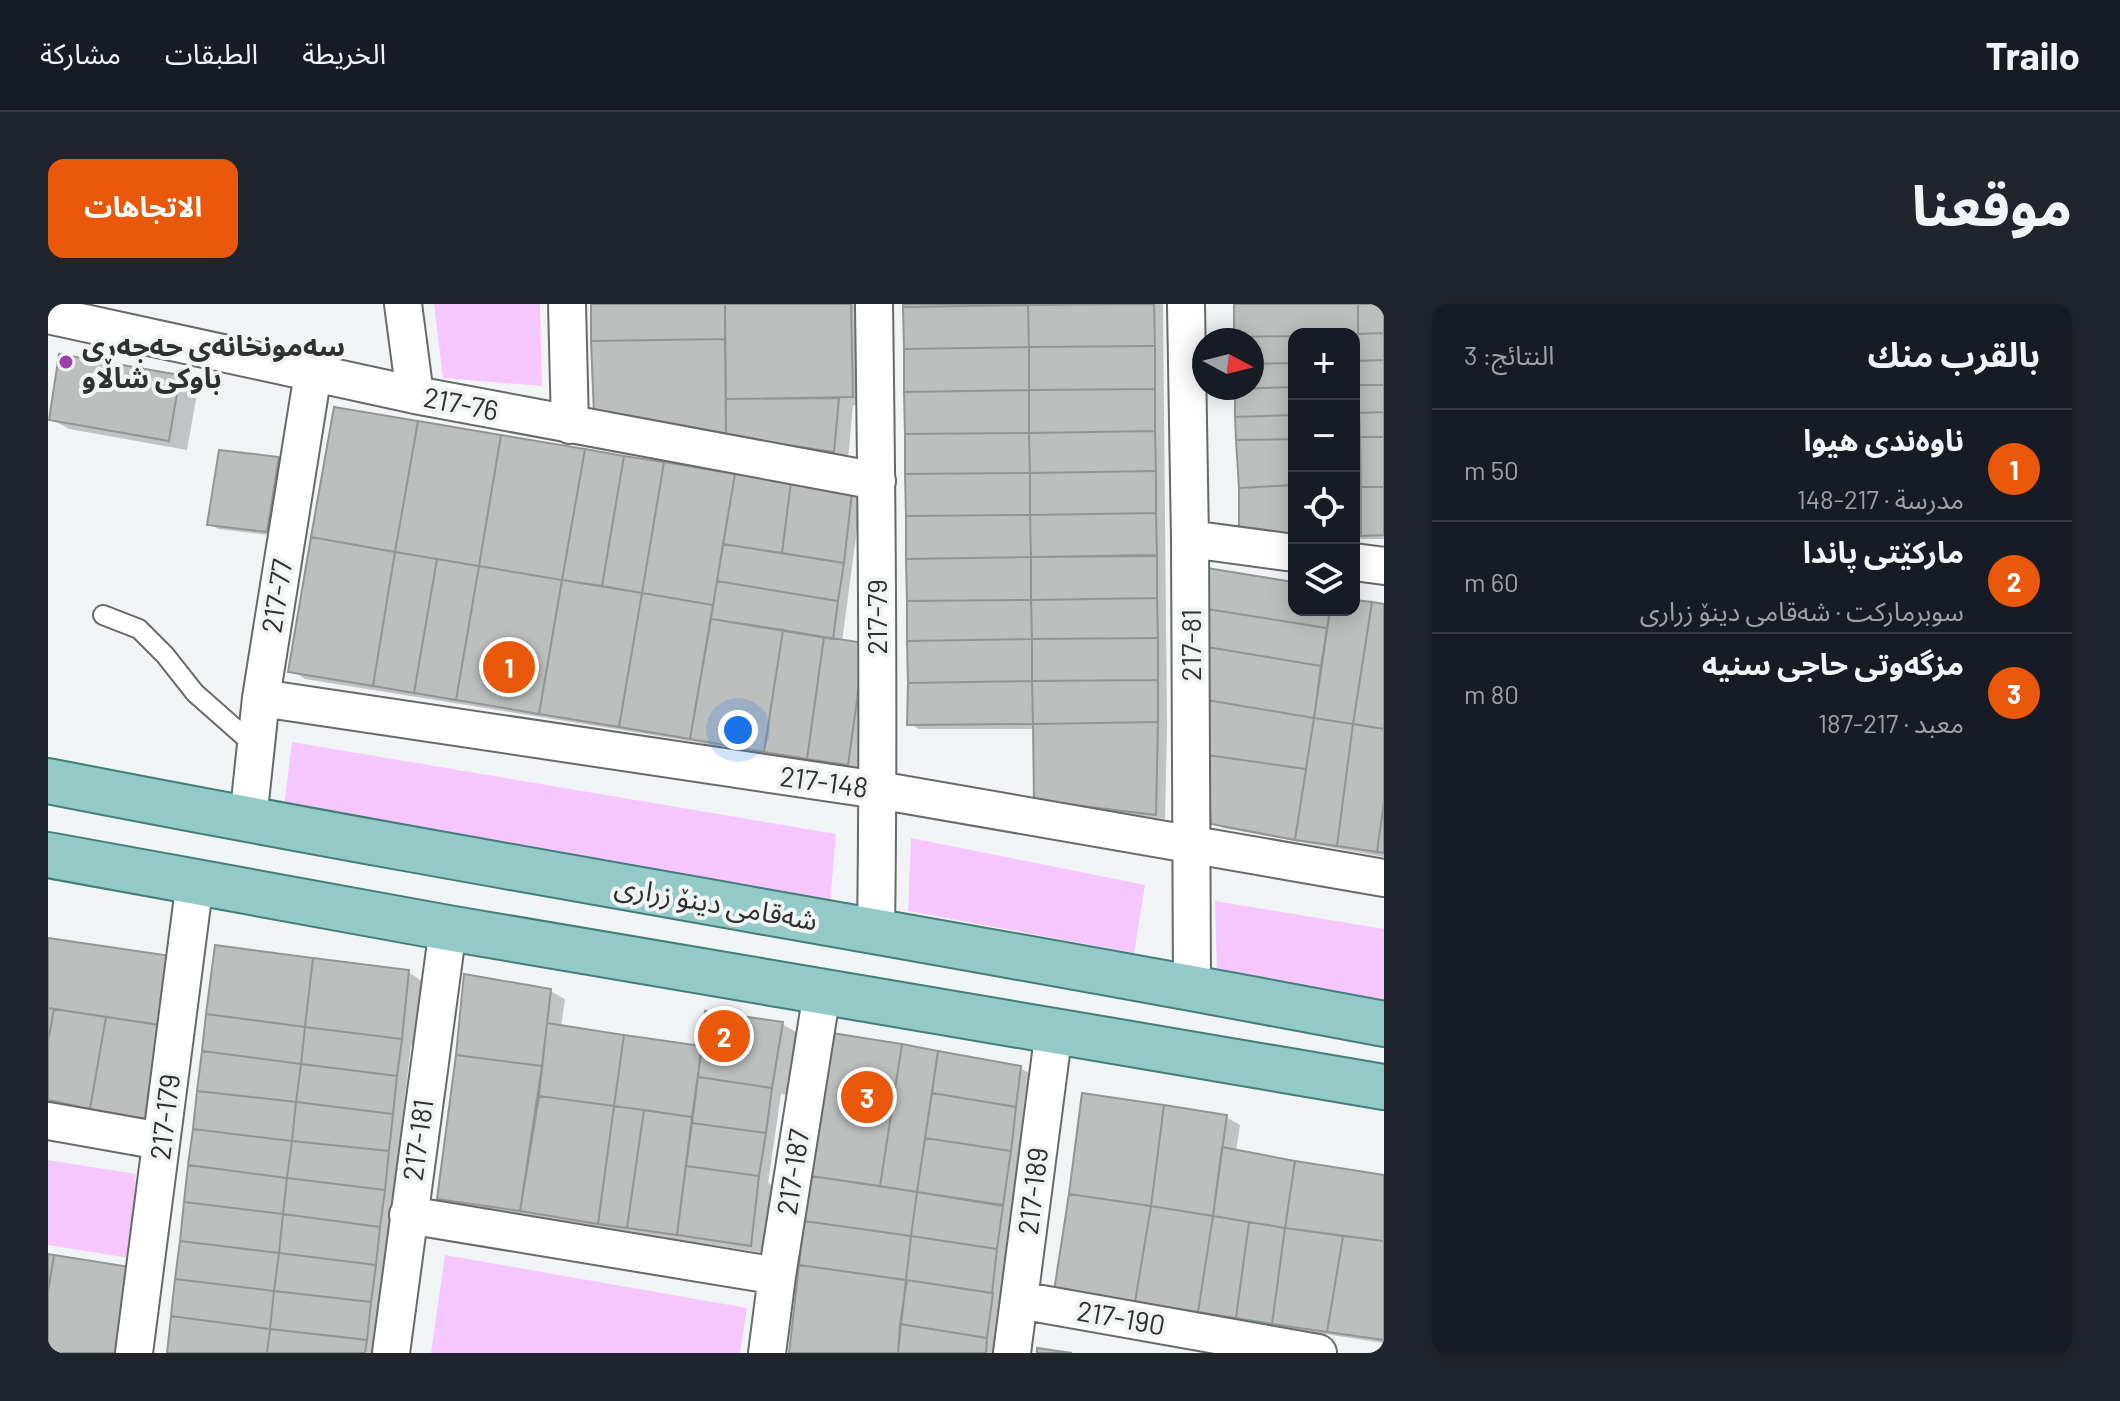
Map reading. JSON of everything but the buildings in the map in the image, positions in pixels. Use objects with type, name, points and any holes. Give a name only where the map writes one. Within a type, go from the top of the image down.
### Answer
[{"type":"main road","name":"شەقامی دینۆ زراری","points":[[48,781],[248,820],[1192,987],[1384,1024]]},
{"type":"main road","points":[[48,855],[448,928],[1384,1087]]},
{"type":"street","points":[[403,304],[415,395]]},
{"type":"street","points":[[567,304],[570,425]]},
{"type":"street","name":"217-79","points":[[874,304],[878,790],[876,931]]},
{"type":"street","name":"217-81","points":[[1186,304],[1192,987]]},
{"type":"street","name":"217-76","points":[[48,315],[415,395],[877,481]]},
{"type":"street","name":"217-77","points":[[248,820],[261,698],[313,373]]},
{"type":"street","points":[[1190,539],[1288,552]]},
{"type":"street","points":[[1360,563],[1384,566]]},
{"type":"street","name":"217-148","points":[[261,698],[878,790],[1384,878]]},
{"type":"street","name":"217-179","points":[[134,1353],[195,881]]},
{"type":"street","name":"217-181","points":[[391,1353],[448,928]]},
{"type":"street","name":"217-187","points":[[767,1353],[822,992]]},
{"type":"street","name":"217-189","points":[[1012,1353],[1054,1030]]},
{"type":"street","points":[[48,1121],[161,1141]]},
{"type":"street","points":[[408,1215],[777,1276]]},
{"type":"street","name":"217-190","points":[[1019,1300],[1278,1350],[1318,1353]]},
{"type":"lane","points":[[103,615],[139,629],[165,655],[195,693],[255,746]]},
{"type":"shaded area","points":[[434,304],[540,304],[542,386],[443,378]]},
{"type":"shaded area","points":[[292,742],[836,834],[830,902],[284,807]]},
{"type":"shaded area","points":[[911,838],[1145,885],[1134,953],[908,911]]},
{"type":"shaded area","points":[[1215,901],[1384,929],[1384,1002],[1217,974]]},
{"type":"shaded area","points":[[48,1160],[136,1174],[130,1258],[48,1245]]},
{"type":"shaded area","points":[[445,1255],[747,1308],[740,1353],[431,1353]]},
{"type":"place","name":"سەمونخانەی حەجەری باوکی شاڵاو","points":[[66,362]]},
{"type":"place","name":"ناوەندی هیوا","points":[[509,667]]},
{"type":"place","name":"مارکێتی پاندا","points":[[724,1036]]},
{"type":"place","name":"مزگەوتی حاجی سنیە","points":[[867,1097]]}]
